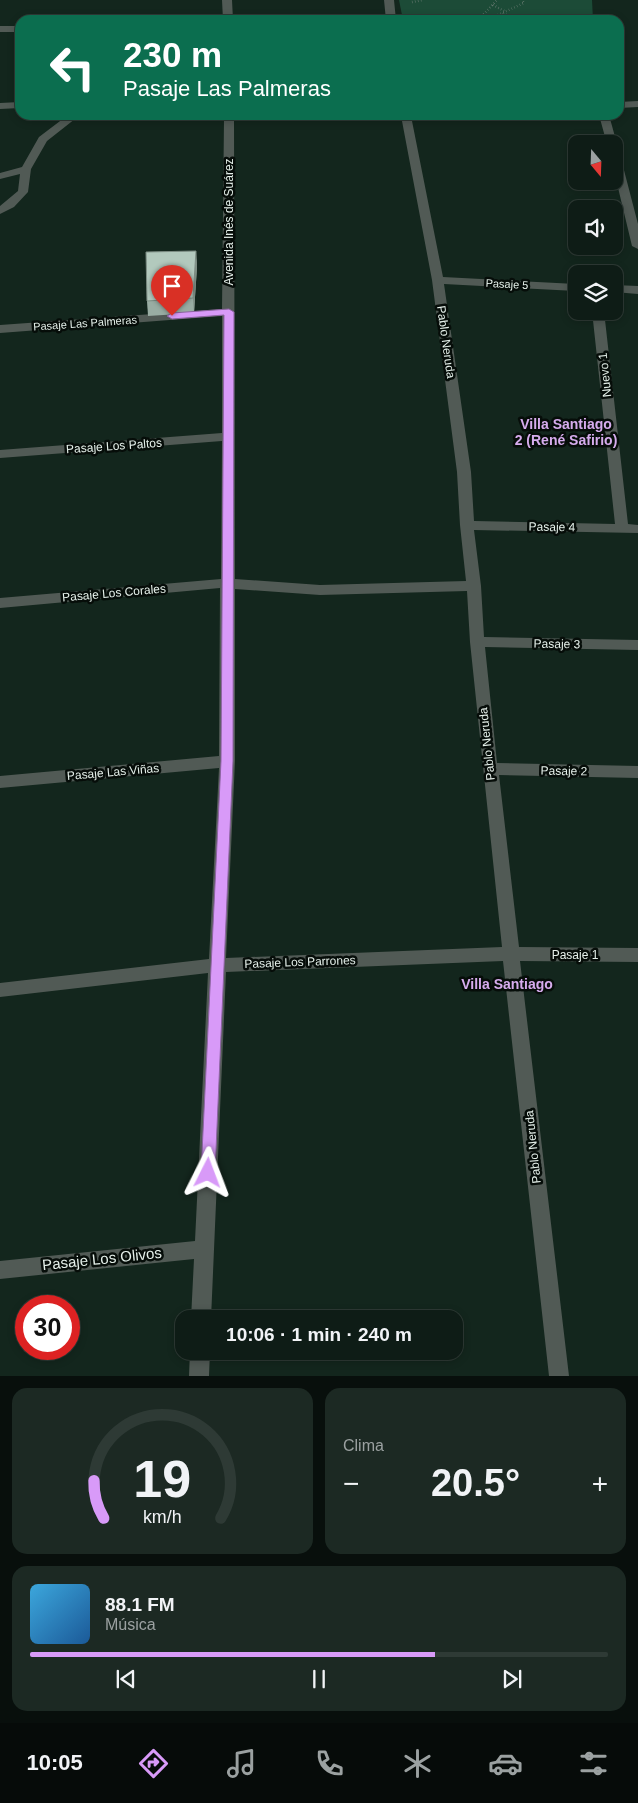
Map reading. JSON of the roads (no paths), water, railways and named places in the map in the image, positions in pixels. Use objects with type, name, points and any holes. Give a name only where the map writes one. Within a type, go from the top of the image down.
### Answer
[{"type":"street","points":[[227,0],[228,15]]},
{"type":"street","points":[[388,0],[391,15]]},
{"type":"street","points":[[0,30],[15,29]]},
{"type":"street","points":[[624,105],[638,104]]},
{"type":"street","points":[[0,106],[15,105]]},
{"type":"street","points":[[0,211],[10,205],[23,192],[26,169],[43,140],[69,120]]},
{"type":"street","name":"Avenida Inés de Suárez","points":[[201,1310],[227,761],[229,120]]},
{"type":"street","name":"Pablo Neruda","points":[[407,120],[438,280],[464,472],[466,524],[474,586],[477,642],[490,770],[559,1376]]},
{"type":"street","points":[[605,120],[610,135]]},
{"type":"street","points":[[0,176],[26,169]]},
{"type":"street","points":[[623,187],[638,246]]},
{"type":"street","name":"Pasaje 5","points":[[438,280],[568,287]]},
{"type":"street","points":[[623,289],[638,290]]},
{"type":"street","name":"Pasaje Las Palmeras","points":[[0,329],[229,312]]},
{"type":"street","name":"Nuevo 1","points":[[599,320],[622,528]]},
{"type":"street","name":"Pasaje Los Paltos","points":[[0,454],[228,437]]},
{"type":"street","name":"Pasaje 4","points":[[466,524],[638,529]]},
{"type":"street","name":"Pasaje Los Corales","points":[[0,603],[228,583],[260,588],[296,590],[474,586]]},
{"type":"street","name":"Pasaje 3","points":[[477,642],[638,645]]},
{"type":"street","name":"Pasaje Las Viñas","points":[[0,782],[227,761]]},
{"type":"street","name":"Pasaje 2","points":[[490,770],[638,772]]},
{"type":"street","name":"Pasaje Los Parrones","points":[[0,990],[218,965],[511,954]]},
{"type":"street","name":"Pasaje 1","points":[[511,954],[638,955]]},
{"type":"street","name":"Pasaje Los Olivos","points":[[0,1270],[204,1249]]},
{"type":"street","points":[[198,1376],[199,1360]]},
{"type":"district","name":"Villa Santiago 2 (René Safirio)","points":[[566,432]]},
{"type":"district","name":"Villa Santiago","points":[[507,984]]}]
